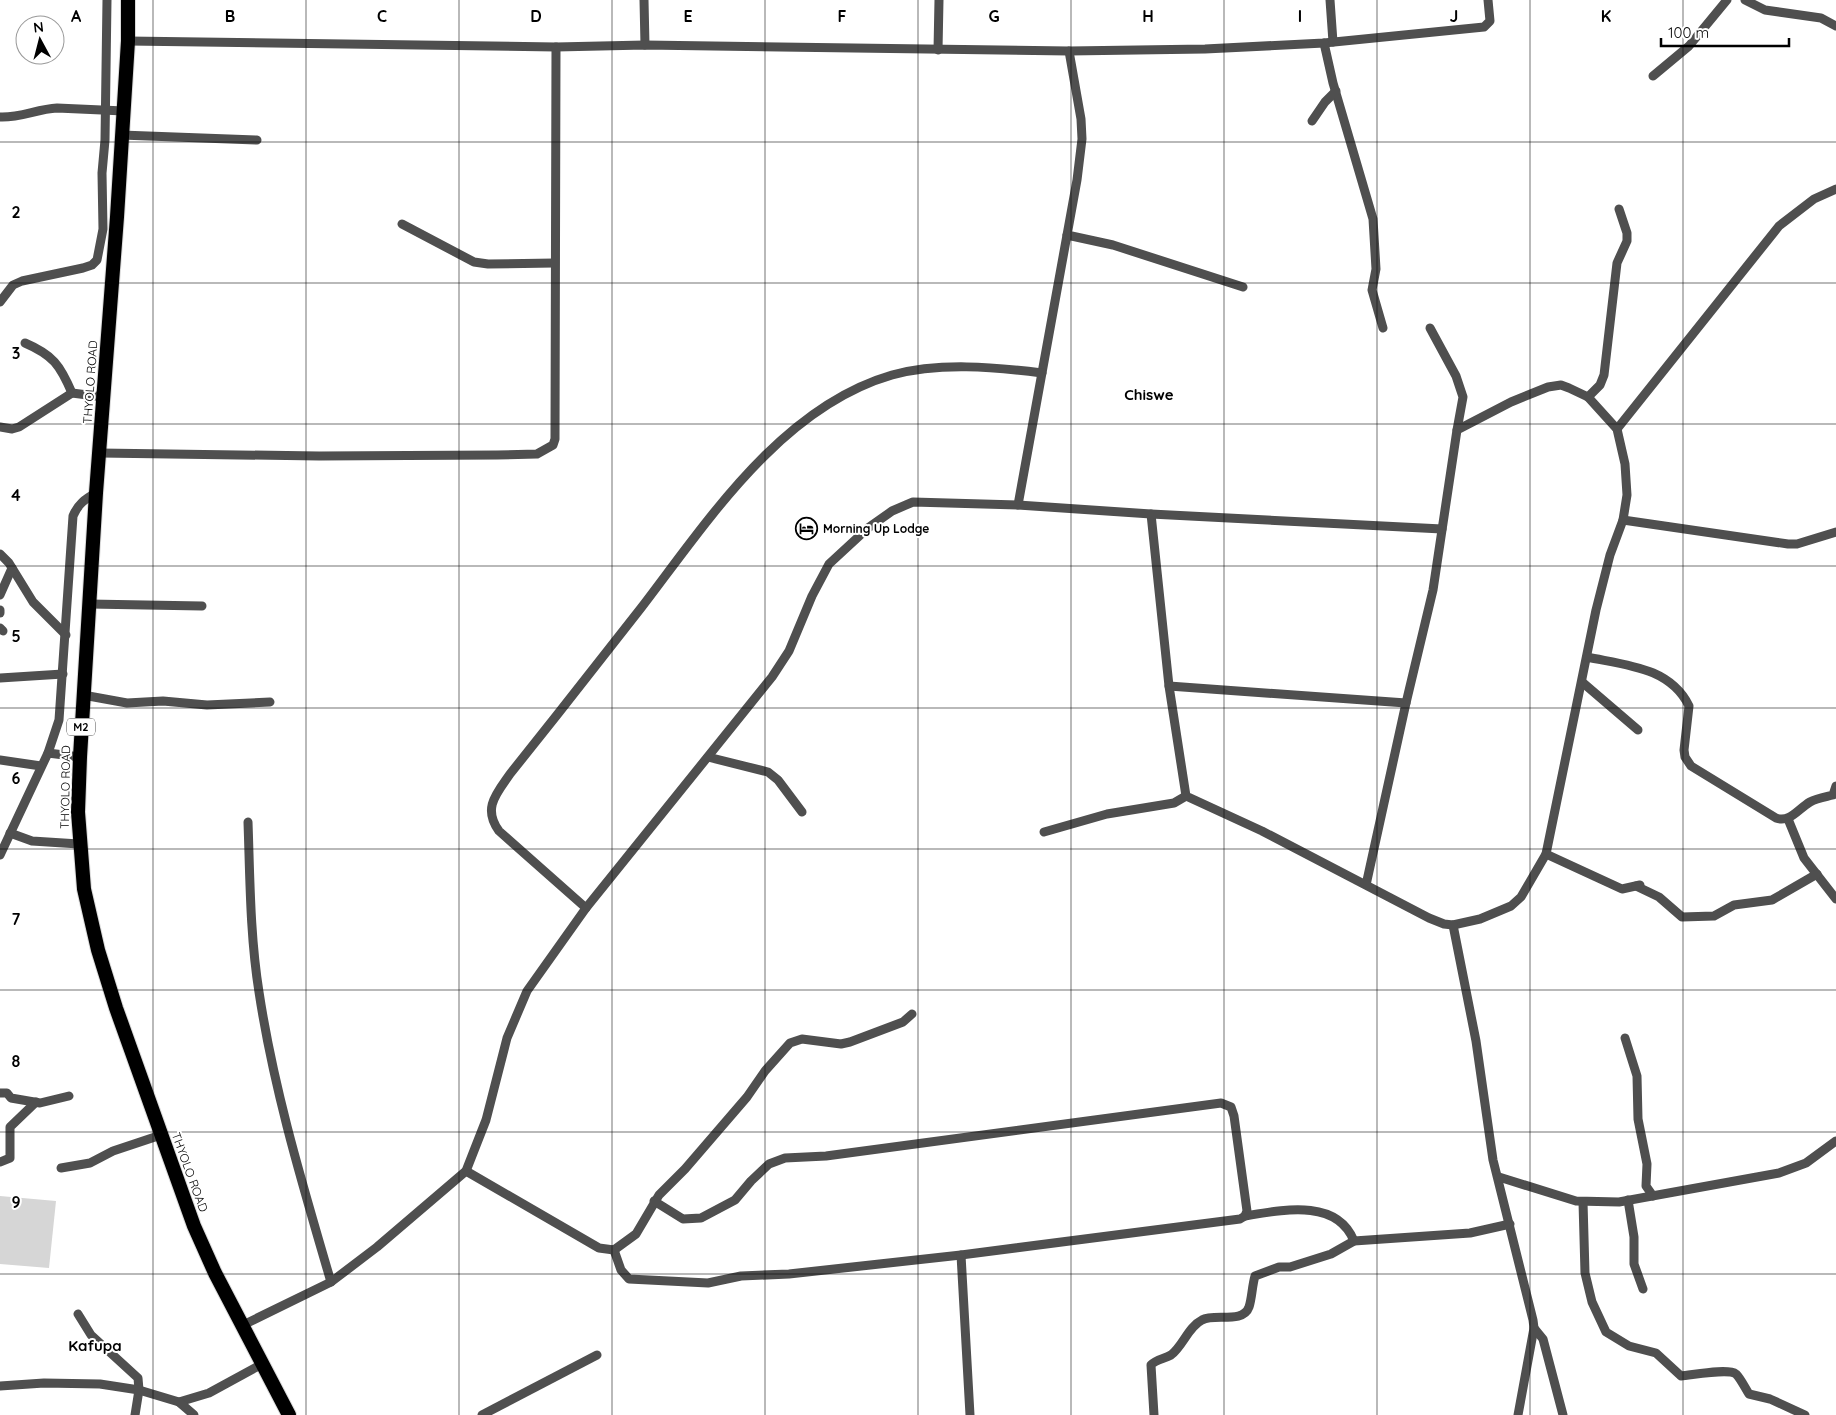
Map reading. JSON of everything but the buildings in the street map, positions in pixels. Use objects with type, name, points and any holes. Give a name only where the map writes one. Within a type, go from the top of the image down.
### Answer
[{"type":"highway","name":"THYOLO ROAD","points":[[128,0],[124,111],[83,695],[79,844],[84,890],[98,950],[194,1226],[215,1273],[289,1415]]},
{"type":"street","points":[[0,302],[13,285],[22,281],[92,265],[97,260],[100,251],[103,223],[101,189],[104,150],[107,0]]},
{"type":"street","points":[[644,0],[646,45]]},
{"type":"street","points":[[938,50],[939,0]]},
{"type":"street","points":[[1330,0],[1329,42],[1336,91],[1373,219],[1376,269],[1372,290],[1382,328]]},
{"type":"street","points":[[128,41],[556,47],[646,45],[1069,51],[1205,49],[1329,42],[1484,27],[1490,21],[1488,0]]},
{"type":"street","points":[[1653,76],[1689,46],[1727,0]]},
{"type":"street","points":[[1745,0],[1765,10],[1821,18],[1836,26]]},
{"type":"street","points":[[100,453],[337,456],[507,455],[542,452],[553,445],[555,439],[556,47]]},
{"type":"street","points":[[1018,505],[1067,235],[1082,139],[1081,119],[1069,51]]},
{"type":"street","points":[[1312,121],[1325,102],[1336,91]]},
{"type":"street","points":[[0,117],[22,116],[51,108],[124,111]]},
{"type":"street","points":[[104,150],[121,142],[257,140]]},
{"type":"street","points":[[1617,429],[1779,226],[1814,198],[1836,189]]},
{"type":"street","points":[[1588,397],[1600,385],[1604,375],[1617,263],[1627,241],[1627,233],[1619,209]]},
{"type":"street","points":[[103,223],[117,217]]},
{"type":"street","points":[[402,224],[474,262],[488,264],[554,263]]},
{"type":"street","points":[[1067,235],[1106,243],[1243,287]]},
{"type":"street","points":[[1366,885],[1433,590],[1463,397],[1456,376],[1430,328]]},
{"type":"street","points":[[24,343],[51,357],[58,365],[72,393]]},
{"type":"street","points":[[586,908],[499,831],[492,817],[492,801],[510,774],[760,459],[782,439],[826,406],[854,390],[890,376],[942,368],[971,367],[1042,373]]},
{"type":"street","points":[[1186,796],[1262,831],[1444,924],[1454,925],[1488,916],[1511,906],[1521,896],[1546,854],[1587,657],[1610,556],[1622,520],[1626,480],[1617,429],[1588,397],[1569,388],[1555,385],[1510,402],[1457,430]]},
{"type":"street","points":[[0,427],[12,429],[19,427],[72,393],[103,397]]},
{"type":"street","points":[[0,855],[48,754],[59,720],[64,674],[73,516],[76,507],[96,492]]},
{"type":"street","points":[[242,1325],[331,1282],[378,1247],[466,1171],[486,1120],[507,1038],[519,1006],[534,979],[586,908],[772,676],[789,651],[812,596],[829,564],[868,528],[892,511],[913,502],[1018,505],[1442,529]]},
{"type":"street","points":[[1152,514],[1169,686],[1186,796]]},
{"type":"street","points":[[1622,520],[1788,544],[1797,544],[1836,532]]},
{"type":"street","points":[[0,554],[12,568],[33,602],[66,635]]},
{"type":"street","points":[[0,595],[12,568]]},
{"type":"street","points":[[89,604],[202,606]]},
{"type":"street","points":[[1587,657],[1642,668],[1662,676],[1675,685],[1689,706],[1684,750],[1685,757],[1691,766],[1776,818],[1788,819],[1809,803],[1836,791]]},
{"type":"street","points":[[0,678],[64,674]]},
{"type":"street","points":[[1582,682],[1638,730]]},
{"type":"street","points":[[1169,686],[1406,703]]},
{"type":"street","points":[[83,695],[127,703],[163,701],[207,705],[270,702]]},
{"type":"street","points":[[48,754],[80,757]]},
{"type":"street","points":[[708,757],[768,772],[778,780],[802,812]]},
{"type":"street","points":[[0,760],[42,766]]},
{"type":"street","points":[[1044,832],[1107,814],[1174,803],[1186,796]]},
{"type":"street","points":[[1788,819],[1804,858],[1836,899]]},
{"type":"street","points":[[248,822],[251,911],[258,990],[275,1082],[291,1145],[331,1282]]},
{"type":"street","points":[[10,833],[32,841],[79,844]]},
{"type":"street","points":[[1546,854],[1622,889],[1639,885],[1659,897],[1682,917],[1714,916],[1734,905],[1772,900],[1817,874]]},
{"type":"street","points":[[1454,925],[1476,1041],[1492,1151],[1534,1328],[1518,1415]]},
{"type":"street","points":[[466,1171],[599,1248],[610,1252],[636,1234],[654,1201],[747,1097],[765,1071],[790,1043],[802,1040],[841,1044],[850,1042],[903,1022],[912,1014]]},
{"type":"street","points":[[1625,1038],[1637,1076],[1638,1119],[1647,1164],[1646,1186],[1653,1196]]},
{"type":"street","points":[[0,1093],[7,1093],[11,1098],[36,1102],[69,1096]]},
{"type":"street","points":[[0,1162],[10,1158],[10,1127],[36,1102]]},
{"type":"street","points":[[654,1201],[683,1219],[701,1218],[735,1200],[769,1164],[785,1158],[826,1156],[1221,1103],[1231,1107],[1234,1116],[1247,1211],[1245,1216]]},
{"type":"street","points":[[61,1168],[90,1163],[113,1152],[161,1135]]},
{"type":"street","points":[[1499,1176],[1583,1202],[1628,1200],[1779,1173],[1806,1163],[1836,1141]]},
{"type":"street","points":[[1628,1200],[1634,1237],[1634,1264],[1643,1289]]},
{"type":"street","points":[[1583,1202],[1585,1273],[1592,1302],[1606,1332],[1629,1346],[1656,1353],[1681,1376],[1711,1374],[1726,1370],[1735,1374],[1750,1394],[1770,1399],[1805,1415]]},
{"type":"street","points":[[614,1250],[621,1270],[628,1279],[708,1282],[741,1276],[789,1274],[961,1255],[1240,1219],[1245,1216],[1276,1211],[1315,1210],[1334,1215],[1351,1232],[1354,1241]]},
{"type":"street","points":[[1154,1415],[1151,1365],[1155,1361],[1170,1355],[1200,1320],[1237,1316],[1245,1312],[1249,1307],[1255,1276],[1279,1267],[1290,1267],[1331,1254],[1354,1241],[1470,1233],[1510,1224]]},
{"type":"street","points":[[961,1255],[970,1415]]},
{"type":"street","points":[[78,1314],[91,1335],[135,1375],[139,1383],[135,1415]]},
{"type":"street","points":[[1534,1328],[1543,1339],[1562,1415]]},
{"type":"street","points":[[482,1415],[597,1355]]},
{"type":"street","points":[[179,1402],[209,1393],[262,1364]]},
{"type":"street","points":[[0,1386],[74,1382],[139,1390],[179,1402],[194,1415]]},
{"type":"shaded area","points":[[0,1196],[56,1201],[49,1268],[0,1264]]},
{"type":"place","name":"Morning Up Lodge","points":[[807,528]]},
{"type":"district","name":"Chiswe","points":[[1149,394]]},
{"type":"district","name":"Kafupa","points":[[95,1345]]}]
